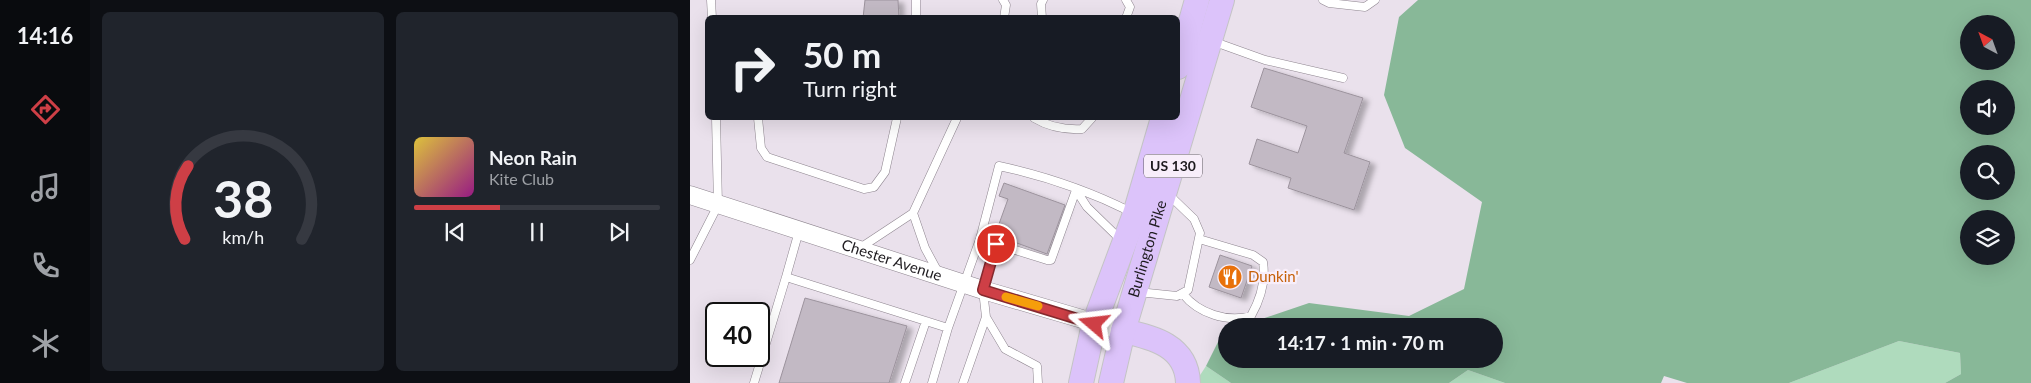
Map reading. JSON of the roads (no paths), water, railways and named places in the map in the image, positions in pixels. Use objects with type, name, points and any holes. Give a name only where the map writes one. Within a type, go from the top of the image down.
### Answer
[{"type":"highway","points":[[1180,60],[1197,0]]},
{"type":"highway","name":"Burlington Pike","points":[[1111,383],[1123,331],[1222,0]]},
{"type":"highway","name":"Burlington Pike","points":[[1081,383],[1094,324],[1135,214],[1162,120]]},
{"type":"highway","points":[[1123,331],[1148,336],[1166,344],[1174,351],[1185,368],[1188,383]]},
{"type":"street","name":"Chester Avenue","points":[[690,195],[983,290],[1123,331]]},
{"type":"lane","points":[[711,0],[712,15]]},
{"type":"lane","points":[[916,0],[916,15]]},
{"type":"lane","points":[[1003,0],[1006,5],[1004,15]]},
{"type":"lane","points":[[1042,15],[1041,4],[1044,0]]},
{"type":"lane","points":[[1126,0],[1130,7],[1127,15]]},
{"type":"lane","points":[[1323,0],[1365,7],[1376,0]]},
{"type":"lane","points":[[1210,40],[1266,60],[1343,78]]},
{"type":"lane","points":[[690,254],[718,204],[716,120]]},
{"type":"lane","points":[[758,120],[761,148],[767,157],[864,189],[874,187],[885,172],[896,120]]},
{"type":"lane","points":[[857,250],[913,212],[956,120]]},
{"type":"lane","points":[[1038,120],[1045,124],[1068,130],[1082,129],[1090,120]]},
{"type":"lane","points":[[932,383],[948,328],[980,238],[999,166],[1037,174],[1076,190],[1100,196],[1135,214]]},
{"type":"lane","points":[[1076,190],[1087,207],[1124,243]]},
{"type":"lane","points":[[980,238],[1051,260],[1076,190]]},
{"type":"lane","points":[[1136,292],[1177,296],[1188,290],[1199,236],[1194,220],[1166,192]]},
{"type":"lane","points":[[913,212],[925,248],[940,276]]},
{"type":"lane","points":[[754,383],[799,231]]},
{"type":"lane","points":[[1182,294],[1203,312],[1229,318],[1239,319],[1251,316],[1258,304],[1264,272],[1262,262],[1253,254],[1199,236]]},
{"type":"lane","points":[[996,244],[983,290],[986,317],[1005,349],[1037,366],[1038,383]]},
{"type":"lane","points":[[690,260],[694,246]]},
{"type":"lane","points":[[786,277],[948,328]]},
{"type":"lane","points":[[963,383],[986,317]]},
{"type":"lane","points":[[905,383],[926,321]]},
{"type":"place","name":"Dunkin'","points":[[1230,277]]}]
